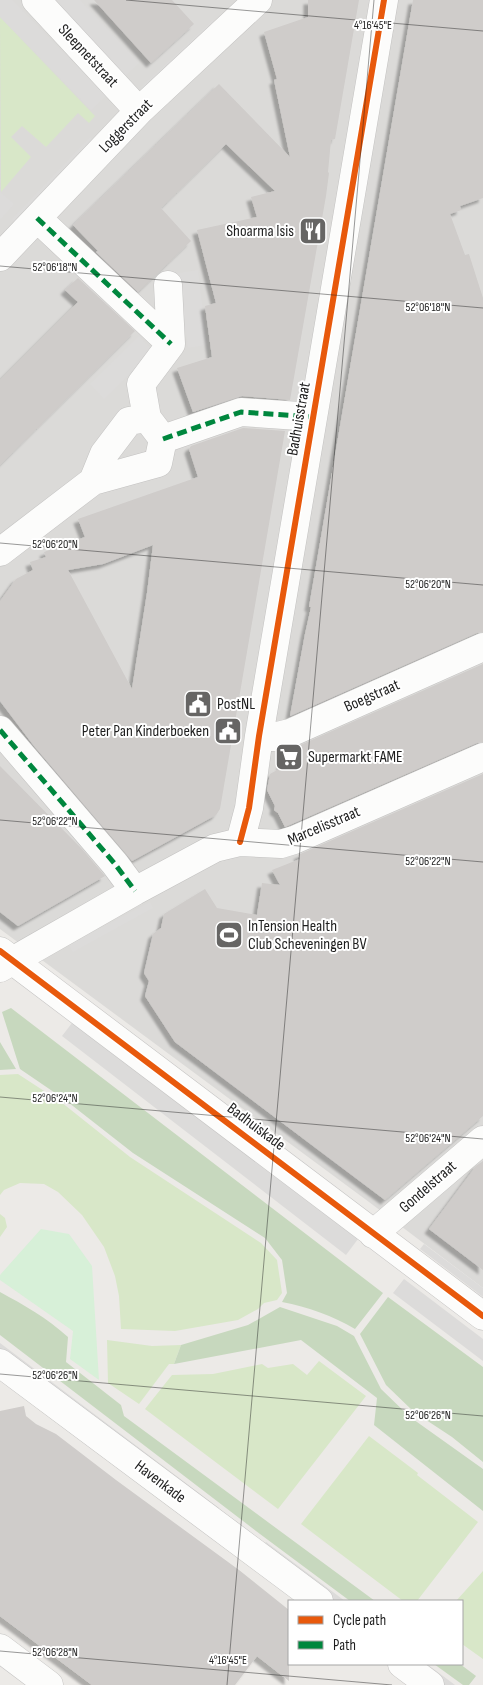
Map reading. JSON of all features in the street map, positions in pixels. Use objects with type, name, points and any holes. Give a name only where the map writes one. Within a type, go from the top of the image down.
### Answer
[{"type":"street","name":"Sleepnetstraat","points":[[36,0],[140,111]]},
{"type":"street","name":"Loggerstraat","points":[[4,245],[37,218],[140,111],[258,0]]},
{"type":"street","name":"Badhuisstraat","points":[[240,842],[249,808],[384,0]]},
{"type":"street","points":[[37,218],[171,344]]},
{"type":"street","points":[[0,552],[93,482],[158,463],[155,429],[141,384],[171,344],[168,285]]},
{"type":"street","points":[[93,482],[104,454],[129,421],[155,429],[242,412],[313,417]]},
{"type":"street","name":"Boegstraat","points":[[260,736],[273,736],[290,732],[483,647]]},
{"type":"street","points":[[0,730],[115,864],[135,891]]},
{"type":"street","name":"Marcelisstraat","points":[[4,960],[215,848],[240,842],[281,844],[294,840],[483,757]]},
{"type":"street","name":"Badhuiskade","points":[[4,960],[483,1316]]},
{"type":"street","name":"Gondelstraat","points":[[373,1234],[483,1140]]},
{"type":"street","name":"Havenkade","points":[[0,1363],[318,1600]]},
{"type":"street","points":[[0,1648],[48,1685]]},
{"type":"street","points":[[403,1665],[430,1685]]},
{"type":"shaded area","points":[[0,0],[483,0],[483,1288],[0,929]]},
{"type":"shaded area","points":[[0,0],[12,0],[106,96],[91,110],[0,17]]},
{"type":"shaded area","points":[[53,0],[80,0],[139,63],[125,76]]},
{"type":"shaded area","points":[[213,20],[218,25],[146,92],[141,87]]},
{"type":"shaded area","points":[[90,137],[95,143],[17,224],[12,219]]},
{"type":"shaded area","points":[[0,192],[14,204],[1,219],[0,218]]},
{"type":"shaded area","points":[[198,270],[207,345],[188,348],[178,273]]},
{"type":"shaded area","points":[[139,336],[153,351],[104,399],[90,384]]},
{"type":"shaded area","points":[[150,902],[153,908],[73,952],[69,945]]},
{"type":"shaded area","points":[[72,1023],[358,1239],[346,1255],[62,1036]]},
{"type":"shaded area","points":[[424,1244],[483,1288],[483,1297],[420,1249]]},
{"type":"shaded area","points":[[404,1279],[483,1339],[483,1361],[393,1293]]},
{"type":"shaded area","points":[[0,1343],[219,1508],[215,1514],[0,1352]]},
{"type":"shaded area","points":[[266,1542],[344,1600],[332,1600],[262,1547]]},
{"type":"shaded area","points":[[417,1665],[428,1665],[455,1685],[444,1685]]},
{"type":"green space","points":[[0,17],[95,116],[89,123],[78,113],[46,147],[22,126],[11,137],[31,157],[1,192]]},
{"type":"green space","points":[[11,1008],[383,1293],[355,1329],[320,1312],[282,1302],[287,1293],[282,1260],[265,1238],[133,1153],[64,1099],[20,1069],[2,1012]]},
{"type":"green space","points":[[0,1042],[16,1069],[0,1070]]},
{"type":"green space","points":[[18,1074],[61,1102],[130,1157],[261,1243],[277,1260],[282,1293],[277,1300],[264,1303],[258,1309],[238,1320],[175,1331],[121,1329],[119,1296],[115,1276],[104,1247],[82,1215],[58,1192],[44,1184],[20,1183],[4,1190],[0,1195],[0,1075]]},
{"type":"green space","points":[[0,1214],[5,1218],[7,1227],[0,1237]]},
{"type":"green space","points":[[41,1229],[69,1234],[92,1266],[99,1380],[70,1359],[73,1331],[0,1280],[0,1275]]},
{"type":"green space","points":[[0,1292],[44,1318],[68,1337],[66,1362],[121,1405],[124,1416],[374,1600],[349,1600],[0,1335]]},
{"type":"green space","points":[[388,1297],[483,1367],[483,1462],[452,1437],[414,1412],[386,1385],[360,1334]]},
{"type":"green space","points":[[280,1307],[337,1326],[354,1336],[381,1389],[410,1417],[483,1469],[483,1511],[374,1425],[377,1398],[301,1340],[174,1364],[181,1345],[248,1325]]},
{"type":"green space","points":[[107,1340],[152,1346],[181,1345],[174,1364],[169,1364],[139,1404],[108,1383]]},
{"type":"green space","points":[[319,1361],[366,1396],[278,1509],[145,1409],[172,1375],[213,1374],[262,1364],[268,1368],[293,1364],[307,1375]]},
{"type":"green space","points":[[369,1436],[478,1522],[418,1600],[402,1600],[301,1524]]},
{"type":"green space","points":[[483,1571],[483,1659],[463,1645],[463,1600],[457,1600]]},
{"type":"green space","points":[[435,1665],[461,1665],[476,1676],[469,1685],[463,1685]]},
{"type":"building","points":[[94,0],[172,0],[194,24],[151,63]]},
{"type":"building","points":[[308,0],[359,0],[335,139],[331,140],[326,196],[290,400],[242,396],[193,412],[177,368],[212,357],[205,306],[216,303],[197,230],[257,217],[251,197],[275,191],[226,144],[161,208],[191,241],[138,292],[96,252],[98,251],[73,225],[219,84],[290,157],[274,80],[277,79],[264,32],[308,17]]},
{"type":"building","points":[[413,0],[483,0],[483,198],[460,206],[461,210],[450,214],[465,255],[469,254],[483,298],[483,632],[290,716],[311,607],[309,607]]},
{"type":"building","points":[[78,278],[135,331],[0,465],[0,380],[78,302],[65,290]]},
{"type":"building","points":[[243,428],[285,431],[220,809],[216,815],[132,861],[34,746],[0,701],[0,601],[16,579],[33,570],[30,562],[46,557],[44,552],[85,537],[78,519],[198,477],[189,449],[191,446]],"holes":[[[153,545],[132,689],[68,570],[103,564]]]},
{"type":"building","points":[[483,664],[483,742],[285,827],[278,813],[274,810],[275,806],[267,790],[270,774],[281,768],[284,750],[296,747]]},
{"type":"building","points":[[0,766],[82,849],[105,876],[18,926],[0,912]]},
{"type":"building","points":[[483,774],[483,1116],[385,1200],[175,1042],[145,996],[149,981],[144,973],[153,934],[161,928],[164,914],[205,889],[217,908],[257,915],[262,883],[280,885],[272,870],[300,859],[298,855]]},
{"type":"building","points":[[483,1161],[483,1270],[429,1229],[476,1166]]},
{"type":"building","points":[[24,1406],[26,1416],[36,1424],[56,1434],[239,1570],[288,1609],[289,1681],[257,1656],[235,1685],[92,1685],[0,1616],[0,1411]]},
{"type":"marked path","points":[[37,218],[171,344]]},
{"type":"marked path","points":[[163,439],[241,412],[313,417]]},
{"type":"marked path","points":[[0,730],[115,864],[135,891]]},
{"type":"cycle path","points":[[240,842],[249,808],[259,736],[384,0]]},
{"type":"cycle path","points":[[0,951],[483,1316]]},
{"type":"place","name":"Shoarma Isis","points":[[313,231]]},
{"type":"place","name":"PostNL","points":[[198,704]]},
{"type":"place","name":"Peter Pan Kinderboeken","points":[[228,731]]},
{"type":"place","name":"Supermarkt FAME","points":[[289,757]]},
{"type":"place","name":"InTension Health Club Scheveningen BV","points":[[229,935]]}]
